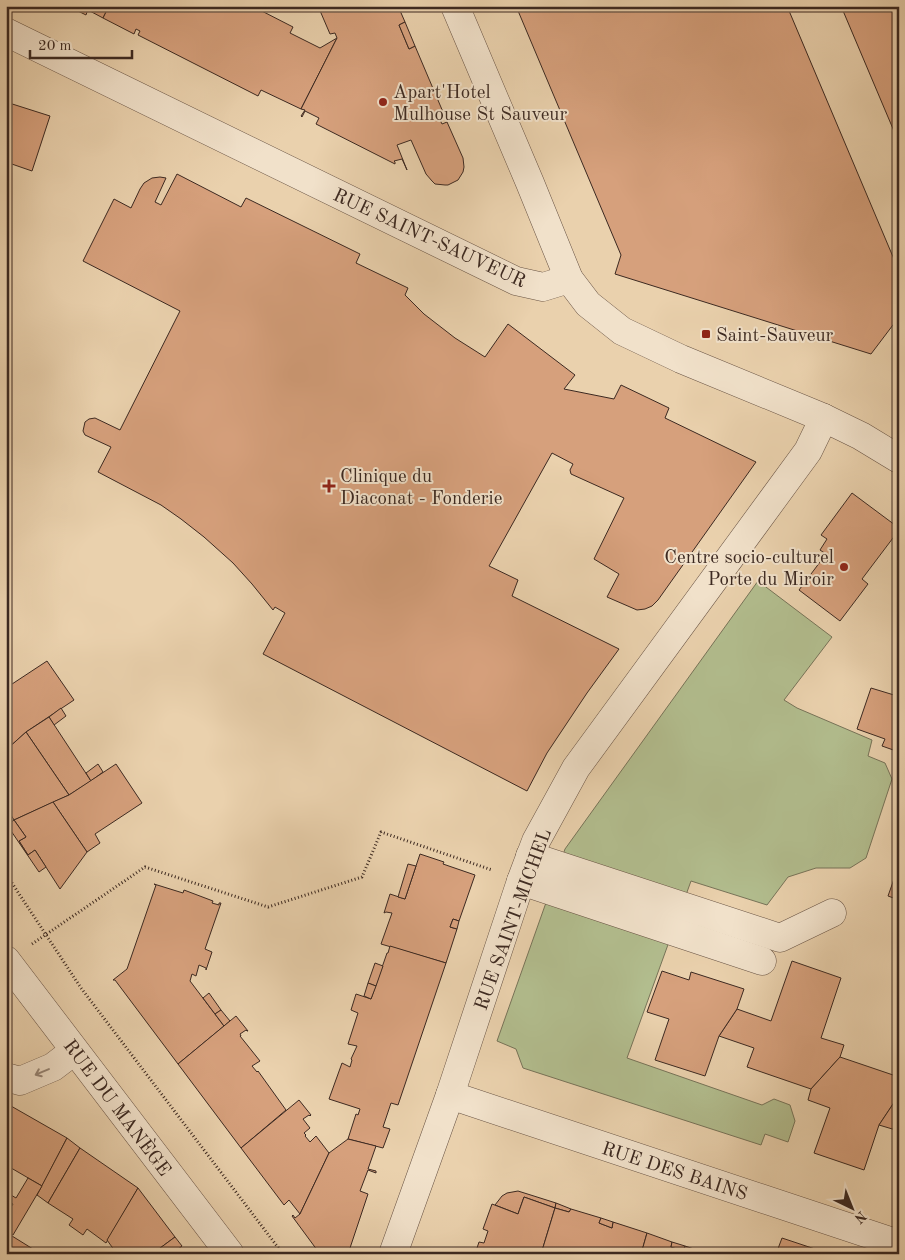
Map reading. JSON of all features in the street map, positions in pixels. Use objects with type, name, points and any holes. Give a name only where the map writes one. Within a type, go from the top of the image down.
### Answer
[{"type":"street","points":[[455,6],[569,279],[588,304],[622,331],[681,359],[824,418],[861,436],[899,459]]},
{"type":"street","name":"RUE SAINT-SAUVEUR","points":[[6,32],[516,281],[543,287],[569,279]]},
{"type":"street","name":"RUE SAINT-MICHEL","points":[[393,1254],[450,1095],[536,841],[576,768],[808,451],[824,418]]},
{"type":"street","points":[[526,868],[780,938],[832,913]]},
{"type":"street","points":[[526,868],[762,961]]},
{"type":"street","name":"RUE DU MANÈGE","points":[[7,960],[230,1254]]},
{"type":"street","points":[[6,1077],[20,1081],[53,1067],[74,1050]]},
{"type":"street","name":"RUE DES BAINS","points":[[450,1095],[899,1244]]},
{"type":"path","points":[[7,960],[145,867],[268,907],[362,877],[381,832],[526,868]]},
{"type":"path","points":[[6,874],[81,988],[283,1254]]},
{"type":"green space","points":[[758,581],[832,637],[784,700],[797,708],[872,740],[868,756],[885,763],[892,779],[866,858],[850,868],[816,868],[788,877],[767,905],[691,881],[627,1058],[762,1105],[774,1099],[790,1105],[795,1121],[788,1142],[765,1134],[761,1145],[523,1068],[516,1049],[497,1041],[565,849]]},
{"type":"building","points":[[68,6],[89,6],[86,15]]},
{"type":"building","points":[[89,6],[109,6],[103,18],[88,10]]},
{"type":"building","points":[[109,6],[252,6],[293,27],[290,33],[320,48],[337,38],[301,109],[261,90],[258,96],[138,35],[140,31],[136,29],[134,34],[103,18]]},
{"type":"building","points":[[318,6],[398,6],[405,22],[399,25],[409,49],[415,46],[443,112],[437,114],[442,124],[447,122],[463,158],[463,172],[458,180],[448,185],[435,184],[426,174],[411,140],[397,145],[407,170],[402,159],[394,161],[395,164],[316,124],[319,118],[305,111],[301,116],[305,110],[301,109],[337,38],[335,33],[330,34]]},
{"type":"building","points":[[516,6],[787,6],[899,271],[899,317],[871,354],[615,274],[621,255]]},
{"type":"building","points":[[841,6],[899,6],[899,143]]},
{"type":"building","points":[[405,22],[415,46],[409,49],[399,25]]},
{"type":"building","points":[[6,102],[50,116],[32,171],[6,162]]},
{"type":"building","name":"Clinique du Diaconat - Fonderie","points":[[177,174],[241,207],[246,198],[360,254],[356,263],[408,288],[405,295],[424,314],[455,338],[485,357],[508,324],[575,375],[564,389],[614,399],[621,385],[669,408],[665,418],[756,462],[658,600],[652,606],[637,610],[607,597],[619,574],[594,559],[624,498],[571,474],[570,470],[573,464],[552,453],[489,566],[518,580],[512,596],[619,649],[547,753],[527,791],[263,654],[285,613],[275,607],[273,610],[233,563],[181,519],[161,505],[98,472],[111,447],[85,435],[83,431],[85,422],[95,418],[120,430],[180,311],[83,261],[114,199],[131,208],[144,183],[152,178],[160,177],[166,178],[155,202],[161,205]]},
{"type":"building","name":"Centre socio-culturel Porte du Miroir","points":[[852,493],[899,528],[899,530],[862,579],[868,584],[840,621],[799,590],[826,554],[820,550],[827,539],[821,535]]},
{"type":"building","points":[[47,661],[74,700],[26,732],[6,750],[6,688]]},
{"type":"building","points":[[899,681],[899,752],[882,746],[885,739],[857,729],[871,688],[894,695]]},
{"type":"building","points":[[61,708],[66,716],[54,725],[49,717]]},
{"type":"building","points":[[49,717],[91,781],[69,795],[26,732]]},
{"type":"building","points":[[26,732],[69,795],[14,820],[6,807],[6,750]]},
{"type":"building","points":[[98,764],[103,772],[91,781],[86,773]]},
{"type":"building","points":[[116,764],[142,803],[95,834],[100,843],[87,852],[53,802],[69,795]]},
{"type":"building","points":[[53,802],[87,852],[60,889],[35,850],[28,855],[19,841],[26,837],[14,820]]},
{"type":"building","points":[[14,820],[26,837],[19,841],[28,855],[35,850],[46,867],[39,872],[7,825]]},
{"type":"building","points":[[420,854],[475,875],[459,921],[453,919],[450,927],[457,929],[446,963],[381,944],[392,913],[384,913],[390,894],[405,899]]},
{"type":"building","points":[[408,864],[416,866],[405,899],[398,897]]},
{"type":"building","points":[[899,865],[899,900],[888,896]]},
{"type":"building","points":[[154,884],[183,893],[184,890],[219,905],[221,903],[205,949],[212,952],[206,970],[206,968],[199,965],[196,976],[192,974],[190,981],[224,1026],[178,1064],[115,980],[113,980],[127,969],[156,885]]},
{"type":"building","points":[[453,919],[459,921],[457,929],[450,927]]},
{"type":"building","points":[[390,946],[446,963],[398,1105],[391,1103],[383,1127],[390,1129],[383,1148],[348,1139],[356,1114],[358,1115],[360,1109],[329,1099],[342,1063],[350,1067],[351,1059],[357,1046],[348,1044],[358,1013],[351,1010],[356,994],[371,999]]},
{"type":"building","points":[[792,961],[841,978],[821,1038],[844,1045],[840,1057],[811,1089],[747,1067],[754,1048],[719,1036],[737,1009],[771,1021]]},
{"type":"building","points":[[375,963],[383,966],[376,986],[368,983]]},
{"type":"building","points":[[662,971],[689,980],[691,972],[744,989],[737,1009],[719,1036],[705,1076],[655,1060],[669,1019],[647,1012]]},
{"type":"building","points":[[368,983],[376,986],[371,999],[364,996]]},
{"type":"building","points":[[209,993],[221,1010],[215,1014],[203,998]]},
{"type":"building","points":[[221,1010],[230,1021],[224,1026],[215,1014]]},
{"type":"building","points":[[236,1016],[248,1031],[246,1030],[240,1036],[260,1061],[252,1066],[258,1071],[286,1110],[241,1148],[178,1064]]},
{"type":"building","points":[[840,1057],[899,1077],[899,1093],[879,1125],[864,1170],[814,1153],[830,1108],[808,1100],[811,1089]]},
{"type":"building","points":[[897,1098],[899,1098],[899,1131],[879,1125]]},
{"type":"building","points":[[299,1100],[311,1115],[303,1119],[310,1128],[304,1133],[305,1136],[310,1142],[316,1136],[329,1153],[300,1214],[289,1200],[284,1205],[241,1148]]},
{"type":"building","points":[[11,1106],[67,1138],[42,1186],[6,1165],[6,1114]]},
{"type":"building","points":[[67,1138],[80,1148],[48,1203],[37,1195]]},
{"type":"building","points":[[348,1139],[376,1146],[368,1169],[376,1171],[376,1173],[368,1170],[360,1191],[368,1194],[348,1254],[320,1254],[292,1216],[295,1218],[300,1214],[329,1153]]},
{"type":"building","points":[[80,1148],[138,1188],[106,1243],[87,1229],[83,1235],[69,1225],[73,1219],[48,1203]]},
{"type":"building","points":[[28,1178],[42,1186],[13,1235],[6,1231],[6,1215],[13,1204],[8,1201],[11,1195],[16,1198]]},
{"type":"building","points":[[138,1188],[175,1237],[152,1254],[117,1254],[107,1240]]},
{"type":"building","points":[[518,1191],[556,1203],[555,1208],[524,1197],[518,1214],[495,1205],[502,1196]]},
{"type":"building","points":[[524,1197],[555,1208],[541,1254],[475,1254],[479,1242],[484,1243],[488,1231],[483,1229],[492,1204],[518,1214]]},
{"type":"building","points":[[556,1203],[571,1209],[569,1212],[555,1208]]},
{"type":"building","points":[[555,1208],[569,1212],[571,1209],[601,1218],[599,1223],[612,1228],[613,1222],[647,1233],[641,1254],[541,1254]]},
{"type":"building","points":[[601,1218],[613,1222],[612,1228],[599,1223]]},
{"type":"building","points":[[647,1233],[672,1242],[671,1247],[683,1251],[685,1246],[709,1254],[641,1254]]},
{"type":"building","points":[[12,1236],[41,1254],[6,1254],[6,1247]]},
{"type":"building","points":[[175,1237],[182,1246],[172,1254],[152,1254]]},
{"type":"building","points":[[782,1238],[821,1251],[820,1254],[776,1254]]},
{"type":"building","points":[[672,1242],[685,1246],[683,1251],[671,1247]]},
{"type":"place","name":"Apart'Hotel Mulhouse St Sauveur","points":[[383,102]]},
{"type":"place","name":"Saint-Sauveur","points":[[706,334]]},
{"type":"place","name":"Clinique du Diaconat - Fonderie","points":[[329,486]]},
{"type":"place","name":"Centre socio-culturel Porte du Miroir","points":[[844,567]]}]
